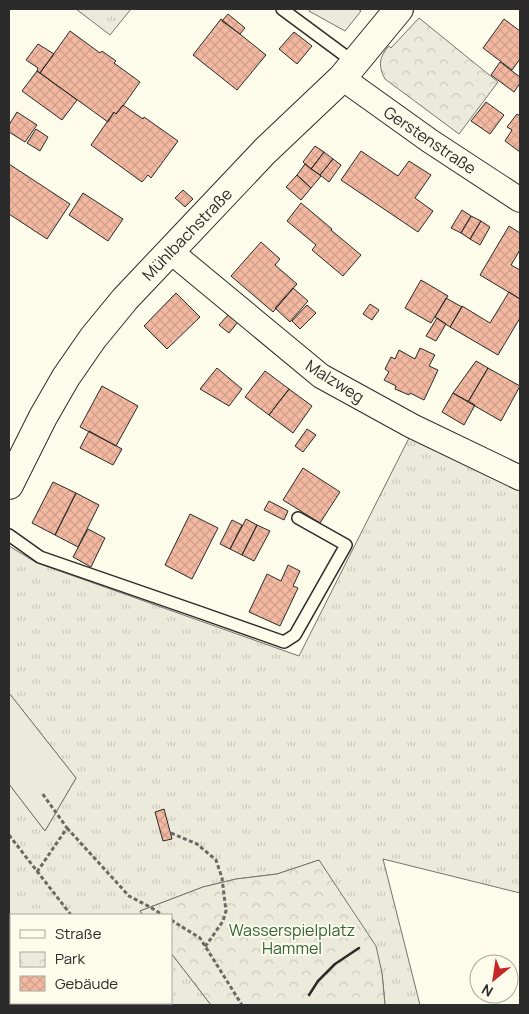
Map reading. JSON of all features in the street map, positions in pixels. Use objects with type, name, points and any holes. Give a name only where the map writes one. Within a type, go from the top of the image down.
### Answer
[{"type":"street","name":"Mühlbachstraße","points":[[9,485],[43,417],[66,377],[93,338],[125,299],[265,151],[349,70],[399,9]]},
{"type":"street","name":"Gerstenstraße","points":[[349,70],[430,141],[520,200]]},
{"type":"street","name":"Malzweg","points":[[170,251],[321,376],[412,426],[520,478]]},
{"type":"lane","points":[[282,9],[349,70]]},
{"type":"lane","points":[[9,535],[40,557],[284,642],[295,635],[346,544],[298,518]]},
{"type":"path","points":[[42,793],[67,828],[128,896],[161,914]]},
{"type":"path","points":[[37,872],[67,828]]},
{"type":"path","points":[[171,833],[197,844],[216,860],[222,878],[226,911],[223,921],[205,947]]},
{"type":"path","points":[[9,835],[70,914]]},
{"type":"path","points":[[172,921],[200,938],[242,1005]]},
{"type":"green space","points":[[76,9],[131,9],[110,35]]},
{"type":"green space","points":[[419,18],[498,82],[459,134],[385,79],[383,74],[381,58],[386,50],[389,46],[391,48]]},
{"type":"green space","points":[[410,436],[520,490],[520,893],[383,859],[420,1005],[385,1005],[382,973],[319,860],[277,874],[236,879],[203,887],[140,911],[142,914],[10,914],[10,1004],[40,1004],[9,1005],[9,784],[45,831],[76,778],[9,693],[9,546],[37,563],[299,656]]},
{"type":"green space","name":"Wasserspielplatz Hammel","points":[[319,860],[376,946],[382,973],[385,1005],[211,1005],[172,954],[172,914],[142,914],[140,911],[203,887],[236,879],[277,874]]},
{"type":"green space","points":[[172,954],[211,1005],[91,1005],[172,1004]]},
{"type":"shaded area","points":[[310,9],[358,9],[361,11],[345,31],[309,11]]},
{"type":"shaded area","points":[[9,693],[76,778],[45,831],[9,784]]},
{"type":"building","points":[[228,14],[245,28],[240,34],[222,21]]},
{"type":"building","points":[[221,19],[266,55],[237,90],[193,55]]},
{"type":"building","points":[[504,19],[520,31],[520,59],[512,70],[483,48]]},
{"type":"building","points":[[70,31],[100,53],[102,51],[116,61],[114,63],[140,82],[123,106],[116,114],[114,112],[108,122],[40,73]]},
{"type":"building","points":[[294,32],[312,46],[297,64],[279,49]]},
{"type":"building","points":[[38,44],[54,54],[40,73],[37,71],[38,68],[26,60]]},
{"type":"building","points":[[500,62],[520,77],[520,83],[514,92],[491,75]]},
{"type":"building","points":[[37,71],[77,100],[62,120],[22,91]]},
{"type":"building","points":[[486,102],[504,115],[490,134],[471,121]]},
{"type":"building","points":[[123,105],[178,141],[151,178],[148,175],[142,182],[91,145],[114,112],[116,114]]},
{"type":"building","points":[[17,112],[37,125],[25,142],[9,132],[9,125]]},
{"type":"building","points":[[517,114],[520,116],[520,152],[505,141],[512,130],[507,127]]},
{"type":"building","points":[[36,129],[48,137],[40,151],[27,143]]},
{"type":"building","points":[[315,146],[324,152],[311,169],[303,162]]},
{"type":"building","points":[[361,151],[398,176],[409,161],[431,175],[415,198],[433,211],[418,232],[341,180]]},
{"type":"building","points":[[324,152],[333,159],[320,175],[311,169]]},
{"type":"building","points":[[333,159],[341,165],[329,182],[320,175]]},
{"type":"building","points":[[9,164],[70,204],[47,239],[9,214]]},
{"type":"building","points":[[305,164],[321,176],[311,188],[297,175]]},
{"type":"building","points":[[297,175],[311,188],[301,200],[286,187]]},
{"type":"building","points":[[183,190],[193,199],[185,207],[175,198]]},
{"type":"building","points":[[83,193],[123,219],[108,241],[69,215]]},
{"type":"building","points":[[301,203],[361,255],[343,276],[312,250],[316,245],[287,221]]},
{"type":"building","points":[[462,210],[471,216],[461,233],[451,228]]},
{"type":"building","points":[[471,216],[481,221],[470,239],[461,233]]},
{"type":"building","points":[[481,221],[490,227],[480,245],[470,239]]},
{"type":"building","points":[[509,226],[520,233],[520,250],[511,265],[520,270],[520,299],[480,275]]},
{"type":"building","points":[[261,242],[280,259],[275,265],[297,284],[273,312],[231,276]]},
{"type":"building","points":[[421,280],[448,296],[431,323],[405,308]]},
{"type":"building","points":[[293,288],[308,301],[290,322],[275,308]]},
{"type":"building","points":[[509,292],[520,299],[520,318],[498,355],[450,327],[462,306],[490,323]]},
{"type":"building","points":[[176,293],[200,317],[167,349],[144,326]]},
{"type":"building","points":[[446,298],[462,307],[450,327],[435,317]]},
{"type":"building","points":[[370,304],[379,310],[372,320],[363,314]]},
{"type":"building","points":[[307,305],[316,313],[300,329],[292,321]]},
{"type":"building","points":[[228,315],[238,322],[229,333],[219,325]]},
{"type":"building","points":[[437,318],[446,324],[436,341],[426,336]]},
{"type":"building","points":[[420,348],[435,355],[429,366],[438,370],[424,400],[410,393],[409,395],[395,389],[396,386],[384,380],[389,372],[385,369],[391,357],[395,359],[399,350],[415,359]]},
{"type":"building","points":[[476,361],[488,368],[468,402],[453,393]]},
{"type":"building","points":[[217,368],[242,389],[229,406],[200,389]]},
{"type":"building","points":[[488,368],[520,386],[501,421],[468,402]]},
{"type":"building","points":[[265,371],[289,389],[269,415],[245,397]]},
{"type":"building","points":[[102,386],[138,406],[116,446],[80,427]]},
{"type":"building","points":[[289,389],[312,406],[293,433],[269,415]]},
{"type":"building","points":[[453,393],[475,405],[464,425],[442,412]]},
{"type":"building","points":[[307,429],[316,435],[303,452],[295,446]]},
{"type":"building","points":[[89,431],[122,449],[113,465],[80,448]]},
{"type":"building","points":[[303,468],[340,492],[320,523],[283,500]]},
{"type":"building","points":[[53,482],[76,493],[55,535],[32,523]]},
{"type":"building","points":[[76,493],[99,505],[78,547],[55,535]]},
{"type":"building","points":[[269,501],[288,511],[284,520],[264,510]]},
{"type":"building","points":[[190,514],[218,528],[192,579],[165,565]]},
{"type":"building","points":[[246,519],[257,525],[242,555],[230,549]]},
{"type":"building","points":[[232,520],[242,525],[230,549],[220,544]]},
{"type":"building","points":[[257,525],[270,531],[254,561],[242,555]]},
{"type":"building","points":[[88,529],[105,538],[91,567],[73,557]]},
{"type":"building","points":[[288,565],[300,571],[293,586],[298,588],[280,626],[249,612],[267,574],[281,581]]},
{"type":"building","points":[[164,809],[172,839],[163,841],[155,812]]},
{"type":"wall","points":[[309,995],[318,981],[335,964],[359,948]]}]
